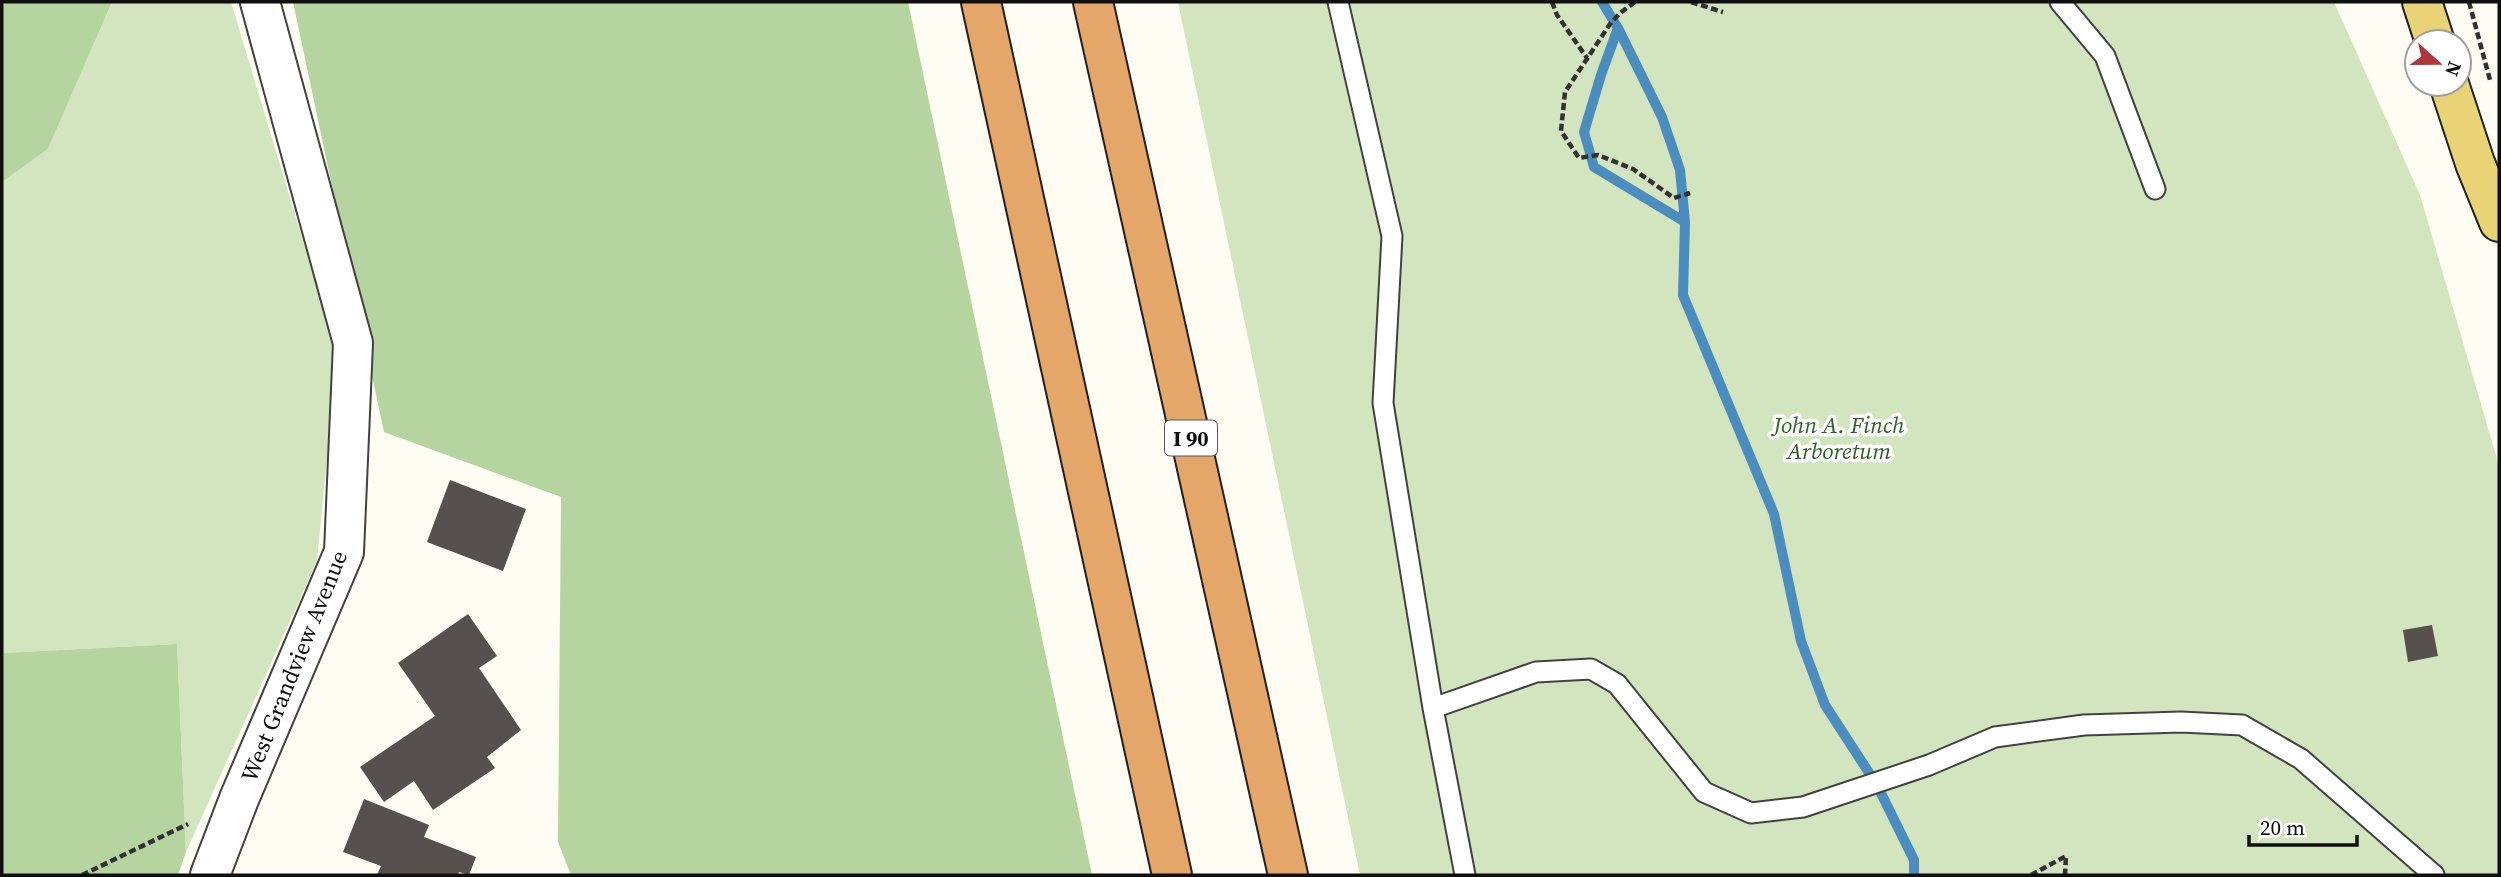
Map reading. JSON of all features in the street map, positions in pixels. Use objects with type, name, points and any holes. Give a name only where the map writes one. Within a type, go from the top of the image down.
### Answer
[{"type":"highway","points":[[981,2],[1172,875]]},
{"type":"highway","name":"I 90","points":[[1094,2],[1288,875]]},
{"type":"main road","points":[[2423,2],[2431,28]]},
{"type":"main road","points":[[2454,98],[2475,163],[2499,222]]},
{"type":"street","name":"West Grandview Avenue","points":[[211,875],[239,799],[344,552],[353,342],[260,2]]},
{"type":"lane","points":[[1338,2],[1392,236],[1383,403],[1433,708],[1465,875]]},
{"type":"lane","points":[[2060,2],[2105,56],[2155,189]]},
{"type":"lane","points":[[1433,708],[1536,672],[1591,669],[1617,684],[1704,792],[1751,813],[1803,807],[1929,765],[1995,737],[2084,725],[2181,722],[2242,725],[2301,759],[2434,875]]},
{"type":"path","points":[[1552,2],[1557,15],[1587,58]]},
{"type":"path","points":[[1635,2],[1610,24],[1565,92],[1561,131],[1579,159],[1598,155],[1633,169],[1674,198],[1690,193]]},
{"type":"path","points":[[1691,2],[1723,12]]},
{"type":"path","points":[[2469,2],[2493,87]]},
{"type":"path","points":[[82,875],[239,799]]},
{"type":"path","points":[[2031,875],[2066,856],[2065,875]]},
{"type":"green space","points":[[2,2],[112,2],[48,149],[2,182]]},
{"type":"green space","points":[[112,2],[231,2],[337,354],[317,561],[186,852],[177,644],[2,653],[2,182],[48,149]]},
{"type":"green space","points":[[293,2],[908,2],[1092,875],[571,875],[558,842],[561,497],[384,432]]},
{"type":"green space","name":"John A. Finch Arboretum","points":[[1178,2],[2334,2],[2420,195],[2499,466],[2499,875],[1360,875]]},
{"type":"green space","points":[[177,644],[186,852],[178,875],[2,875],[2,653]]},
{"type":"building","points":[[450,480],[526,509],[503,571],[427,542]]},
{"type":"building","points":[[468,614],[497,656],[479,668],[521,730],[487,757],[495,768],[433,810],[414,781],[384,802],[360,767],[435,716],[398,663]]},
{"type":"building","points":[[2432,625],[2438,656],[2408,662],[2403,630]]},
{"type":"building","points":[[364,799],[429,825],[424,837],[476,857],[469,875],[459,872],[458,875],[377,875],[381,866],[343,852]]},
{"type":"waterway","points":[[1602,2],[1618,28],[1662,117],[1680,170],[1685,222],[1683,295],[1774,514],[1801,641],[1825,705],[1877,785],[1914,860],[1914,875]]},
{"type":"waterway","points":[[1618,28],[1584,132],[1594,167],[1685,222]]}]
